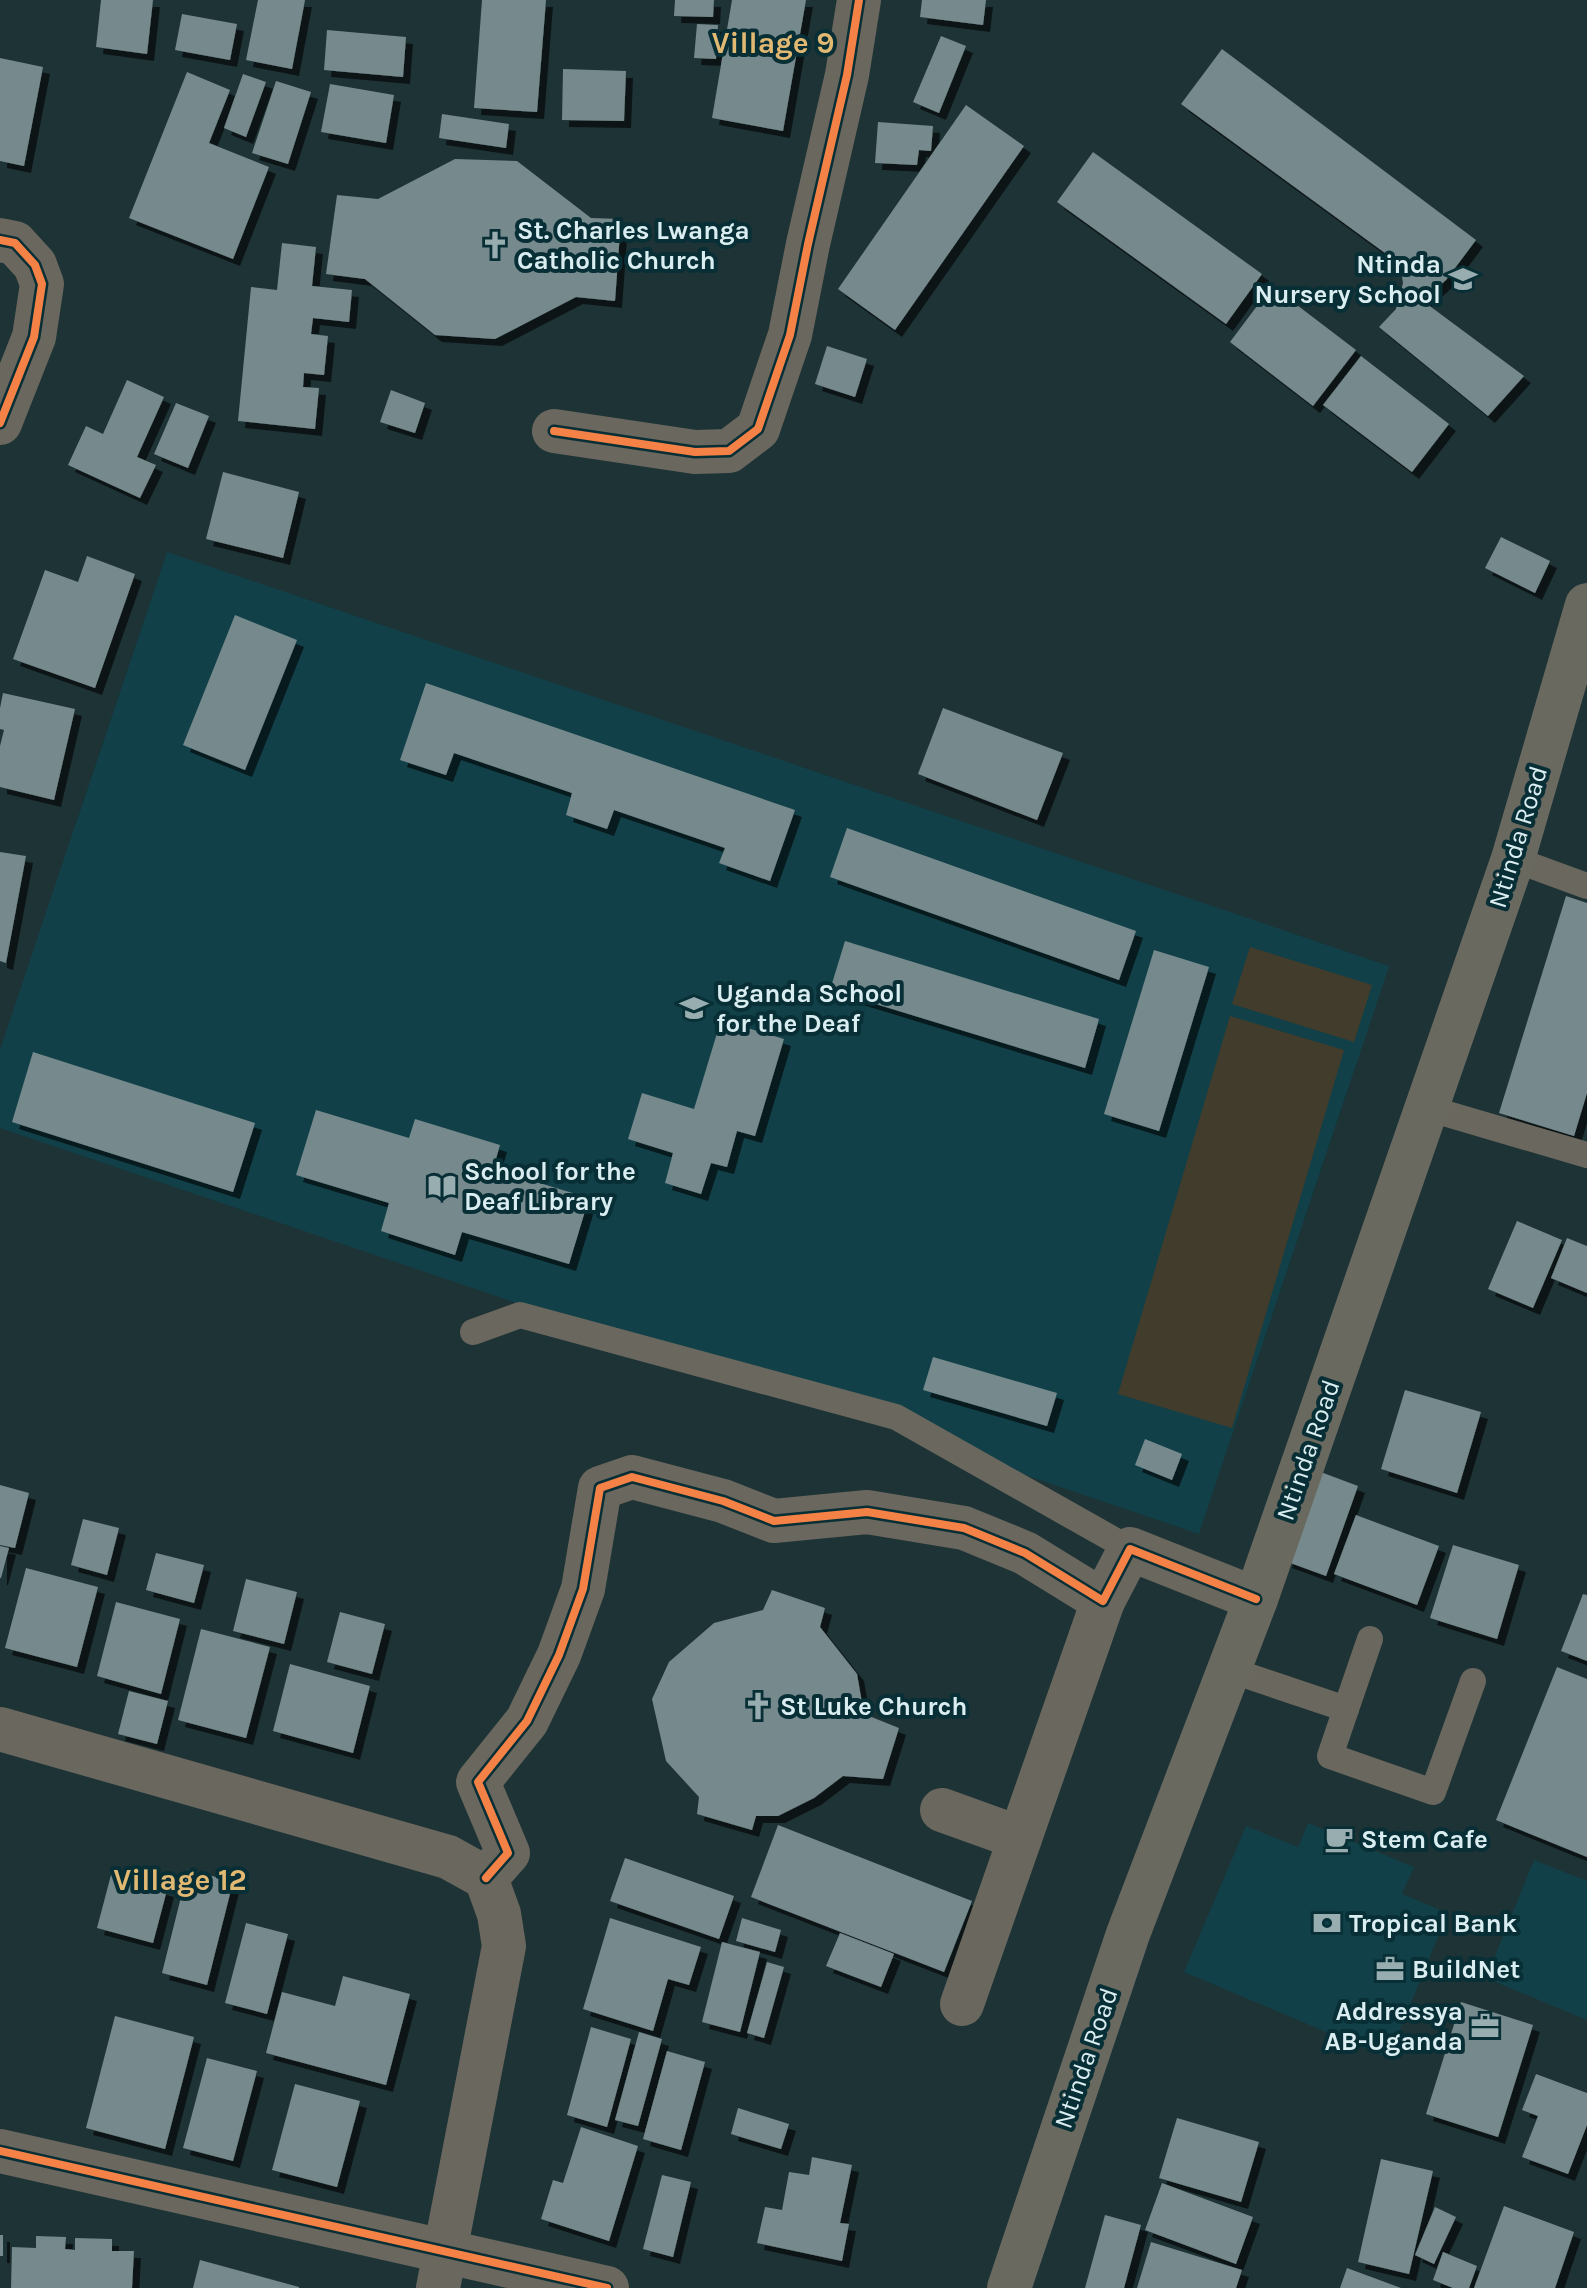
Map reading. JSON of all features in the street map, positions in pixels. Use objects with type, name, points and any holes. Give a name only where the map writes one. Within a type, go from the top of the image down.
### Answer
[{"type":"main road","name":"Ntinda Road","points":[[1009,2288],[1128,1934],[1256,1599],[1513,859],[1587,605]]},
{"type":"street","points":[[554,431],[695,452],[729,451],[758,429],[790,335],[847,75],[859,0]]},
{"type":"street","points":[[0,240],[15,243],[35,265],[42,284],[34,337],[0,423]]},
{"type":"street","points":[[486,1878],[508,1853],[478,1782],[527,1721],[559,1655],[583,1589],[600,1488],[632,1477],[723,1501],[774,1521],[867,1512],[964,1528],[1025,1553],[1103,1601]]},
{"type":"street","points":[[962,2004],[1103,1601],[1130,1549],[1256,1599]]},
{"type":"street","points":[[0,1729],[448,1857],[486,1878],[499,1914],[504,1946],[442,2269]]},
{"type":"street","points":[[942,1810],[1020,1838]]},
{"type":"street","points":[[0,2151],[442,2269],[607,2288]]},
{"type":"lane","points":[[1513,859],[1587,886]]},
{"type":"lane","points":[[1427,1108],[1587,1155]]},
{"type":"lane","points":[[473,1332],[520,1315],[896,1417],[1130,1549]]},
{"type":"lane","points":[[1370,1639],[1330,1756],[1433,1792],[1473,1681]]},
{"type":"lane","points":[[1230,1670],[1346,1709]]},
{"type":"shaded area","name":"Uganda School for the Deaf","points":[[167,552],[1389,966],[1199,1534],[0,1128],[0,1050]]},
{"type":"shaded area","points":[[1250,947],[1372,985],[1354,1042],[1232,1004]]},
{"type":"shaded area","points":[[1230,1016],[1344,1050],[1232,1428],[1118,1394]]},
{"type":"shaded area","points":[[1308,1823],[1414,1867],[1402,1894],[1448,1913],[1388,2058],[1184,1972],[1246,1826],[1298,1847]]},
{"type":"shaded area","points":[[1534,1860],[1587,1881],[1587,2020],[1486,1978]]},
{"type":"building","points":[[101,0],[153,0],[147,54],[96,47]]},
{"type":"building","points":[[258,0],[305,0],[292,69],[246,60]]},
{"type":"building","points":[[482,0],[546,0],[537,112],[474,108]]},
{"type":"building","points":[[675,0],[714,0],[713,17],[674,16]]},
{"type":"building","points":[[732,0],[806,0],[783,131],[712,118]]},
{"type":"building","points":[[922,0],[986,0],[983,25],[920,17]]},
{"type":"building","points":[[182,14],[237,24],[230,60],[175,50]]},
{"type":"building","points":[[697,24],[718,25],[716,59],[694,58]]},
{"type":"building","points":[[327,30],[406,37],[403,77],[324,70]]},
{"type":"building","points":[[941,36],[966,46],[939,113],[913,102]]},
{"type":"building","points":[[1222,49],[1476,240],[1446,280],[1423,301],[1524,376],[1488,416],[1379,327],[1396,309],[1403,283],[1400,264],[1181,104]]},
{"type":"building","points":[[0,58],[43,67],[24,166],[0,161]]},
{"type":"building","points":[[563,69],[626,71],[624,121],[562,120]]},
{"type":"building","points":[[187,72],[230,90],[209,143],[269,167],[233,259],[129,218]]},
{"type":"building","points":[[243,74],[266,82],[246,137],[224,128]]},
{"type":"building","points":[[276,81],[311,92],[288,164],[252,153]]},
{"type":"building","points":[[330,84],[394,95],[386,143],[321,132]]},
{"type":"building","points":[[966,105],[1024,146],[895,330],[838,289]]},
{"type":"building","points":[[442,114],[509,124],[506,148],[439,138]]},
{"type":"building","points":[[878,122],[933,126],[931,151],[919,150],[917,165],[875,163]]},
{"type":"building","points":[[1093,152],[1262,274],[1226,324],[1057,202]]},
{"type":"building","points":[[455,159],[517,161],[591,218],[621,219],[615,301],[576,297],[495,339],[435,335],[365,279],[326,274],[337,195],[378,199]]},
{"type":"building","points":[[282,243],[316,247],[312,286],[352,290],[349,322],[313,318],[311,334],[328,336],[324,375],[304,373],[303,387],[319,388],[315,429],[238,421],[251,287],[277,290]]},
{"type":"building","points":[[1272,286],[1356,350],[1313,406],[1230,342]]},
{"type":"building","points":[[827,346],[867,359],[855,397],[815,384]]},
{"type":"building","points":[[1361,356],[1449,424],[1412,472],[1323,405]]},
{"type":"building","points":[[127,380],[164,397],[137,457],[156,465],[140,498],[68,465],[86,426],[103,434]]},
{"type":"building","points":[[391,390],[425,403],[415,433],[380,422]]},
{"type":"building","points":[[176,403],[209,416],[188,468],[154,454]]},
{"type":"building","points":[[223,472],[299,492],[283,558],[206,539]]},
{"type":"building","points":[[1501,537],[1550,561],[1535,593],[1485,568]]},
{"type":"building","points":[[87,556],[135,574],[95,688],[13,659],[45,570],[78,582]]},
{"type":"building","points":[[235,615],[297,640],[245,770],[183,745]]},
{"type":"building","points":[[426,683],[795,810],[770,881],[719,863],[725,848],[614,810],[607,829],[566,815],[572,793],[454,753],[446,775],[400,760]]},
{"type":"building","points":[[3,693],[75,709],[54,800],[0,787],[0,746],[4,730],[0,729],[0,708]]},
{"type":"building","points":[[943,708],[1063,753],[1037,820],[918,774]]},
{"type":"building","points":[[847,828],[1136,931],[1119,980],[830,877]]},
{"type":"building","points":[[0,852],[26,856],[6,963],[0,961]]},
{"type":"building","points":[[1566,896],[1587,903],[1587,1093],[1574,1136],[1499,1113]]},
{"type":"building","points":[[845,941],[1099,1019],[1085,1068],[830,990]]},
{"type":"building","points":[[1154,950],[1209,967],[1159,1131],[1104,1114]]},
{"type":"building","points":[[721,1020],[784,1039],[755,1136],[737,1131],[727,1167],[711,1163],[701,1194],[665,1183],[673,1153],[628,1139],[642,1093],[694,1109]]},
{"type":"building","points":[[33,1052],[255,1123],[233,1192],[12,1122]]},
{"type":"building","name":"School for the Deaf Library","points":[[316,1110],[409,1138],[415,1119],[500,1145],[493,1169],[589,1198],[569,1264],[462,1232],[455,1255],[381,1231],[389,1203],[296,1175]]},
{"type":"building","points":[[1517,1221],[1562,1240],[1533,1308],[1488,1289]]},
{"type":"building","points":[[1567,1238],[1587,1246],[1587,1293],[1551,1278]]},
{"type":"building","points":[[933,1357],[1057,1393],[1047,1426],[923,1390]]},
{"type":"building","points":[[1405,1390],[1481,1412],[1457,1493],[1381,1469]]},
{"type":"building","points":[[1145,1439],[1182,1454],[1172,1480],[1135,1465]]},
{"type":"building","points":[[1318,1471],[1358,1486],[1326,1576],[1285,1561]]},
{"type":"building","points":[[0,1485],[29,1493],[15,1548],[0,1545]]},
{"type":"building","points":[[1356,1515],[1439,1546],[1417,1605],[1334,1574]]},
{"type":"building","points":[[83,1519],[119,1528],[107,1575],[71,1565]]},
{"type":"building","points":[[1453,1545],[1519,1565],[1497,1639],[1430,1618]]},
{"type":"building","points":[[0,1546],[9,1548],[1,1578],[0,1578]]},
{"type":"building","points":[[156,1553],[204,1565],[194,1603],[146,1590]]},
{"type":"building","points":[[26,1568],[98,1587],[77,1667],[5,1648]]},
{"type":"building","points":[[246,1579],[297,1592],[284,1644],[233,1631]]},
{"type":"building","name":"St Luke Church","points":[[772,1590],[825,1608],[820,1627],[857,1674],[864,1714],[899,1728],[883,1779],[843,1776],[814,1798],[778,1816],[756,1816],[752,1830],[697,1814],[699,1797],[666,1761],[652,1699],[669,1662],[714,1623],[763,1610]]},
{"type":"building","points":[[1583,1594],[1587,1595],[1587,1661],[1561,1651]]},
{"type":"building","points":[[116,1602],[180,1619],[161,1694],[97,1676]]},
{"type":"building","points":[[340,1612],[385,1624],[372,1674],[327,1662]]},
{"type":"building","points":[[201,1629],[270,1647],[246,1738],[178,1720]]},
{"type":"building","points":[[290,1664],[370,1686],[353,1753],[273,1731]]},
{"type":"building","points":[[1557,1667],[1587,1679],[1587,1857],[1496,1820]]},
{"type":"building","points":[[129,1691],[168,1701],[157,1744],[118,1734]]},
{"type":"building","points":[[778,1825],[972,1901],[944,1972],[751,1897]]},
{"type":"building","points":[[625,1858],[734,1896],[719,1939],[610,1901]]},
{"type":"building","points":[[188,1869],[233,1882],[207,1985],[162,1973]]},
{"type":"building","points":[[111,1875],[167,1890],[153,1943],[97,1928]]},
{"type":"building","points":[[610,1918],[701,1947],[689,1985],[668,1979],[653,2031],[583,2009]]},
{"type":"building","points":[[742,1918],[781,1930],[775,1952],[736,1941]]},
{"type":"building","points":[[246,1923],[288,1934],[267,2014],[225,2003]]},
{"type":"building","points":[[840,1933],[894,1954],[881,1987],[826,1966]]},
{"type":"building","points":[[722,1942],[760,1952],[740,2032],[702,2022]]},
{"type":"building","points":[[767,1962],[784,1967],[764,2038],[747,2033]]},
{"type":"building","points":[[343,1976],[410,1994],[386,2085],[266,2053],[282,1992],[335,2006]]},
{"type":"building","points":[[1461,2002],[1533,2025],[1498,2137],[1426,2114]]},
{"type":"building","points":[[115,2016],[194,2037],[165,2149],[86,2128]]},
{"type":"building","points":[[591,2027],[631,2039],[607,2127],[567,2115]]},
{"type":"building","points":[[639,2032],[662,2039],[638,2126],[615,2120]]},
{"type":"building","points":[[667,2051],[705,2062],[681,2150],[643,2139]]},
{"type":"building","points":[[207,2058],[257,2071],[233,2161],[183,2148]]},
{"type":"building","points":[[1536,2074],[1587,2093],[1587,2125],[1568,2174],[1522,2157],[1538,2116],[1522,2110]]},
{"type":"building","points":[[295,2084],[360,2101],[337,2187],[272,2170]]},
{"type":"building","points":[[738,2108],[789,2124],[781,2149],[731,2134]]},
{"type":"building","points":[[1177,2118],[1259,2142],[1241,2202],[1159,2178]]},
{"type":"building","points":[[581,2127],[638,2146],[609,2241],[541,2219],[553,2180],[563,2183]]},
{"type":"building","points":[[812,2157],[852,2165],[840,2223],[849,2224],[842,2261],[757,2243],[765,2207],[782,2210],[789,2172],[809,2175]]},
{"type":"building","points":[[1381,2159],[1433,2171],[1409,2274],[1358,2262]]},
{"type":"building","points":[[662,2175],[691,2182],[673,2257],[643,2249]]},
{"type":"building","points":[[1162,2183],[1253,2217],[1236,2264],[1145,2230]]},
{"type":"building","points":[[1504,2206],[1574,2232],[1555,2288],[1474,2288]]},
{"type":"building","points":[[1435,2207],[1456,2217],[1434,2264],[1415,2255]]},
{"type":"building","points":[[1105,2215],[1141,2225],[1124,2288],[1085,2288]]},
{"type":"building","points":[[0,2235],[3,2235],[3,2256],[0,2256]]},
{"type":"building","points":[[36,2236],[66,2237],[65,2249],[75,2250],[75,2238],[112,2239],[112,2251],[134,2251],[132,2288],[11,2288],[12,2247],[36,2248]]},
{"type":"building","points":[[1151,2242],[1242,2270],[1236,2288],[1137,2288]]},
{"type":"building","points":[[1443,2252],[1477,2266],[1469,2288],[1453,2288],[1433,2280]]},
{"type":"building","points":[[200,2260],[299,2287],[299,2288],[193,2288]]},
{"type":"building","points":[[1347,2268],[1401,2288],[1340,2288]]},
{"type":"cycle path","points":[[554,431],[695,452],[729,451],[758,429],[790,335],[847,75],[859,0]]},
{"type":"cycle path","points":[[0,240],[15,243],[35,265],[42,284],[34,337],[0,423]]},
{"type":"cycle path","points":[[486,1878],[508,1853],[478,1782],[527,1721],[559,1655],[583,1589],[600,1488],[632,1477],[723,1501],[774,1521],[867,1512],[964,1528],[1025,1553],[1103,1601],[1130,1549],[1256,1599]]},
{"type":"cycle path","points":[[0,2151],[607,2288]]},
{"type":"place","name":"St. Charles Lwanga Catholic Church","points":[[495,245]]},
{"type":"place","name":"Ntinda Nursery School","points":[[1463,279]]},
{"type":"place","name":"Uganda School for the Deaf","points":[[694,1008]]},
{"type":"place","name":"School for the Deaf Library","points":[[442,1186]]},
{"type":"place","name":"St Luke Church","points":[[758,1706]]},
{"type":"place","name":"Stem Cafe","points":[[1339,1839]]},
{"type":"place","name":"Tropical Bank","points":[[1327,1923]]},
{"type":"place","name":"BuildNet","points":[[1390,1969]]},
{"type":"place","name":"Addressya AB-Uganda","points":[[1485,2026]]},
{"type":"district","name":"Village 9","points":[[773,43]]},
{"type":"district","name":"Village 12","points":[[180,1880]]}]
